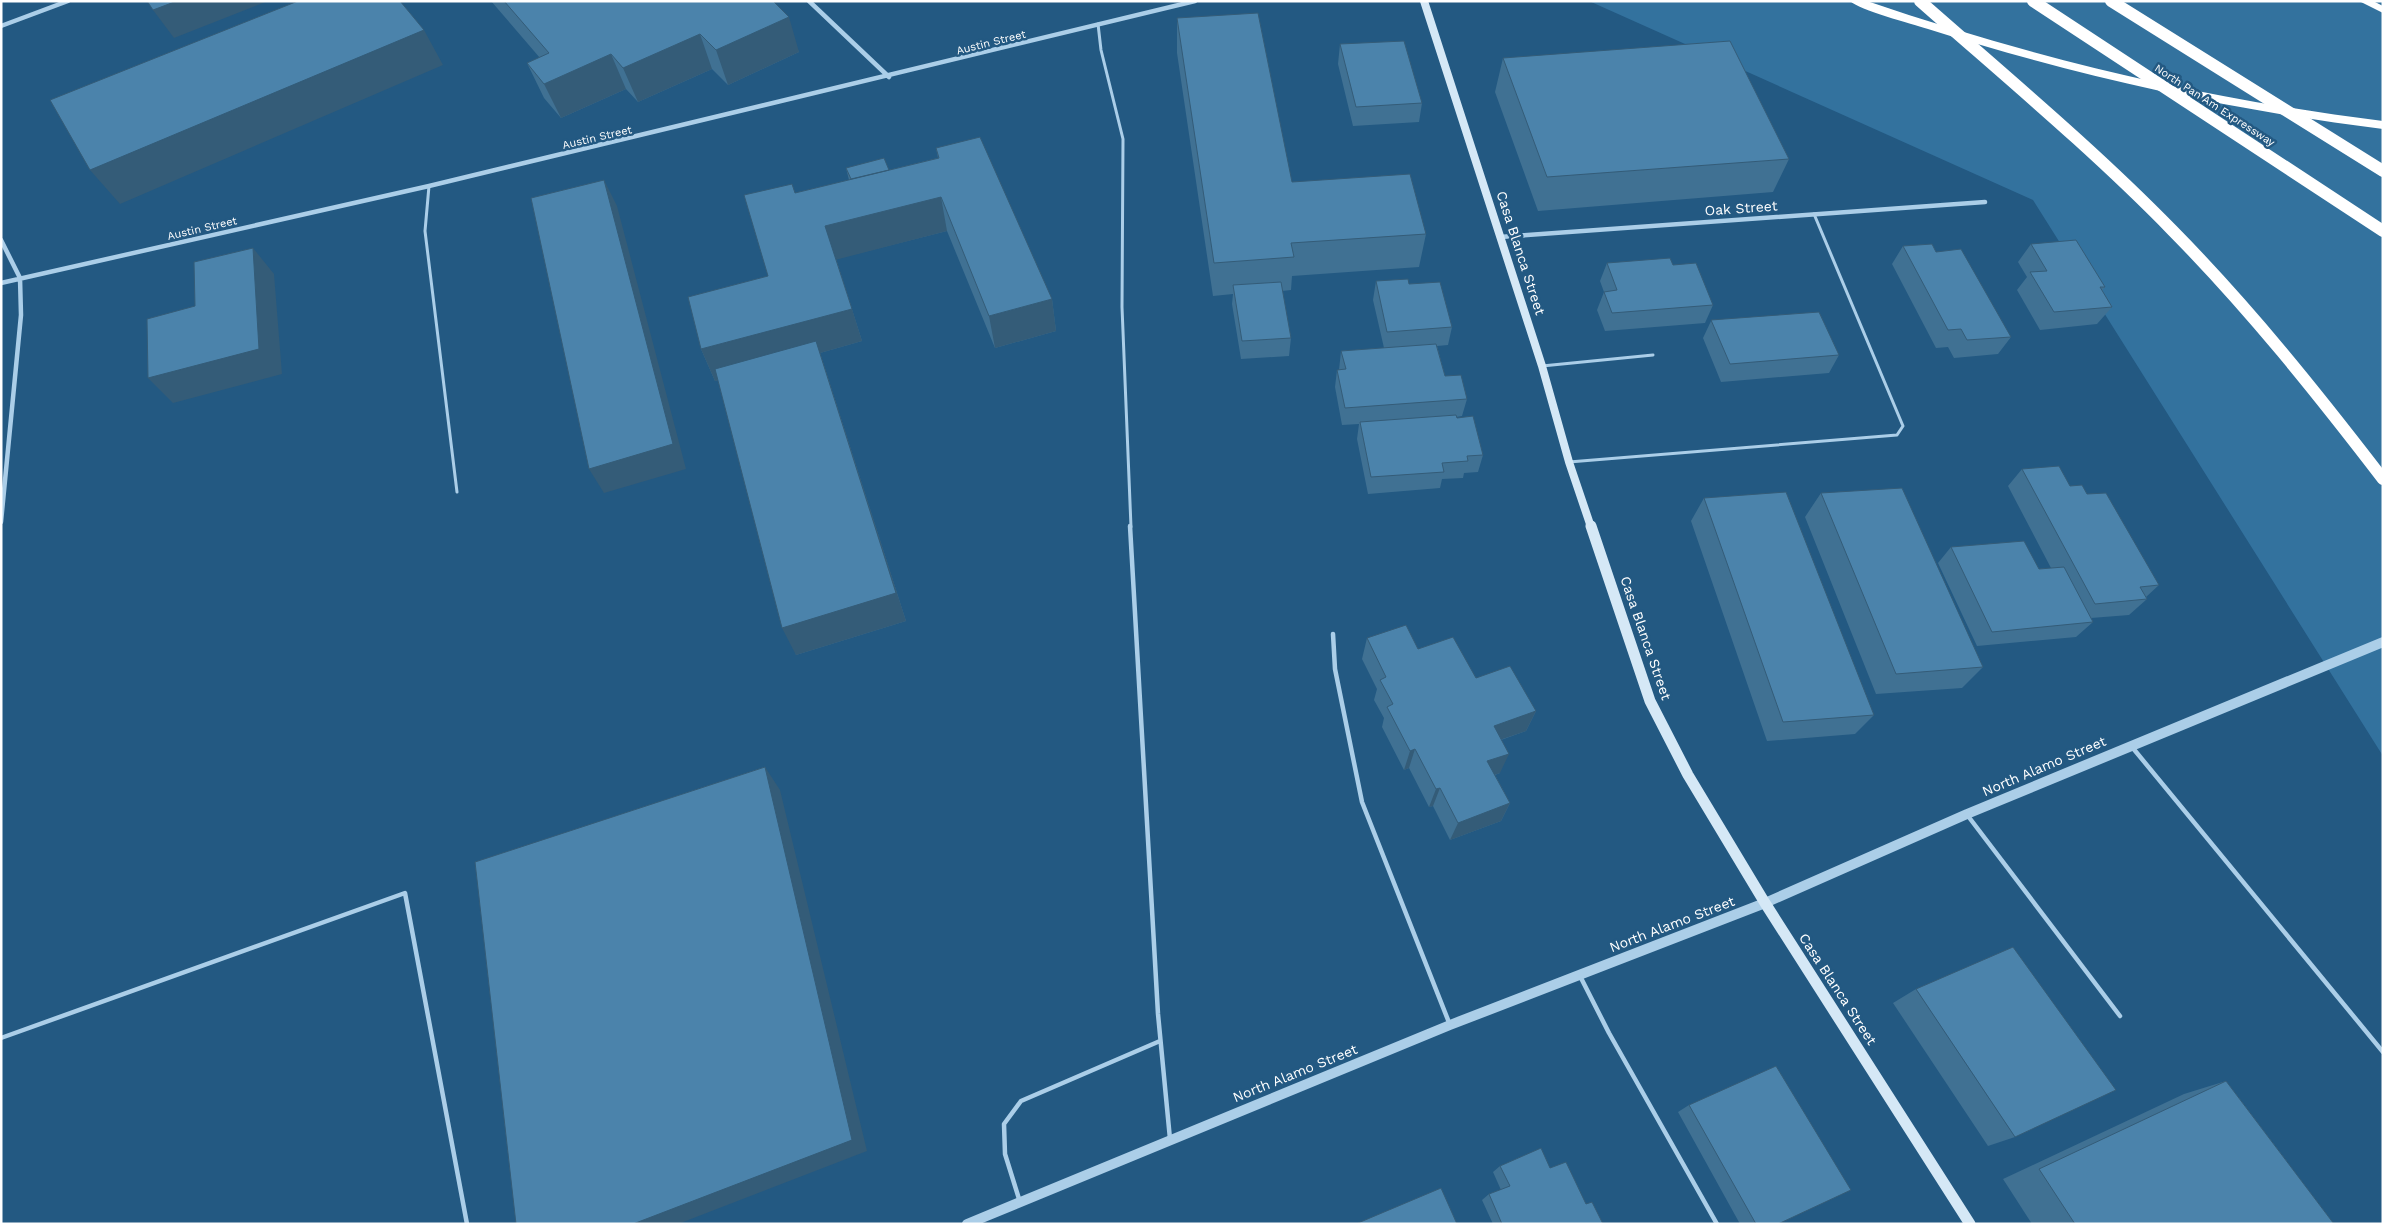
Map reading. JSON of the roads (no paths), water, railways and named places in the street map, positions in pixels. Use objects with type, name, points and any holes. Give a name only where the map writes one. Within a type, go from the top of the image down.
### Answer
[{"type":"highway","points":[[1855,1],[2001,49],[2087,71],[2218,100],[2383,125]]},
{"type":"highway","points":[[1920,1],[2141,199],[2214,275],[2274,342],[2383,479]]},
{"type":"highway","name":"North Pan Am Expressway","points":[[2033,1],[2383,231]]},
{"type":"highway","points":[[2111,1],[2383,171]]},
{"type":"highway","points":[[2364,1],[2383,10]]},
{"type":"main road","name":"Casa Blanca Street","points":[[1424,1],[1542,366],[1569,462],[1650,701],[1688,775],[1765,903],[1970,1224]]},
{"type":"street","points":[[1,26],[68,1]]},
{"type":"street","points":[[809,1],[889,77]]},
{"type":"street","name":"Austin Street","points":[[1,283],[429,186],[889,77],[1195,1]]},
{"type":"street","name":"Oak Street","points":[[1499,237],[1985,202]]},
{"type":"street","points":[[1,240],[20,278],[21,315],[1,522]]},
{"type":"street","name":"North Alamo Street","points":[[967,1224],[1450,1025],[1765,903],[2130,745],[2383,642]]},
{"type":"lane","points":[[1098,24],[1101,50],[1123,139],[1122,306],[1126,447],[1160,1041],[1170,1139]]},
{"type":"lane","points":[[429,186],[425,231],[457,492]]},
{"type":"lane","points":[[1569,462],[1897,435],[1903,426],[1814,214]]},
{"type":"lane","points":[[1542,366],[1653,355]]},
{"type":"lane","points":[[1332,634],[1335,669],[1362,802],[1450,1025]]},
{"type":"lane","points":[[2130,745],[2383,1052]]},
{"type":"lane","points":[[1967,814],[2120,1016]]},
{"type":"lane","points":[[1,1038],[405,892],[466,1224]]},
{"type":"lane","points":[[1579,974],[1609,1033],[1717,1224]]},
{"type":"lane","points":[[1020,1202],[1005,1154],[1004,1124],[1021,1101],[1160,1041]]}]
